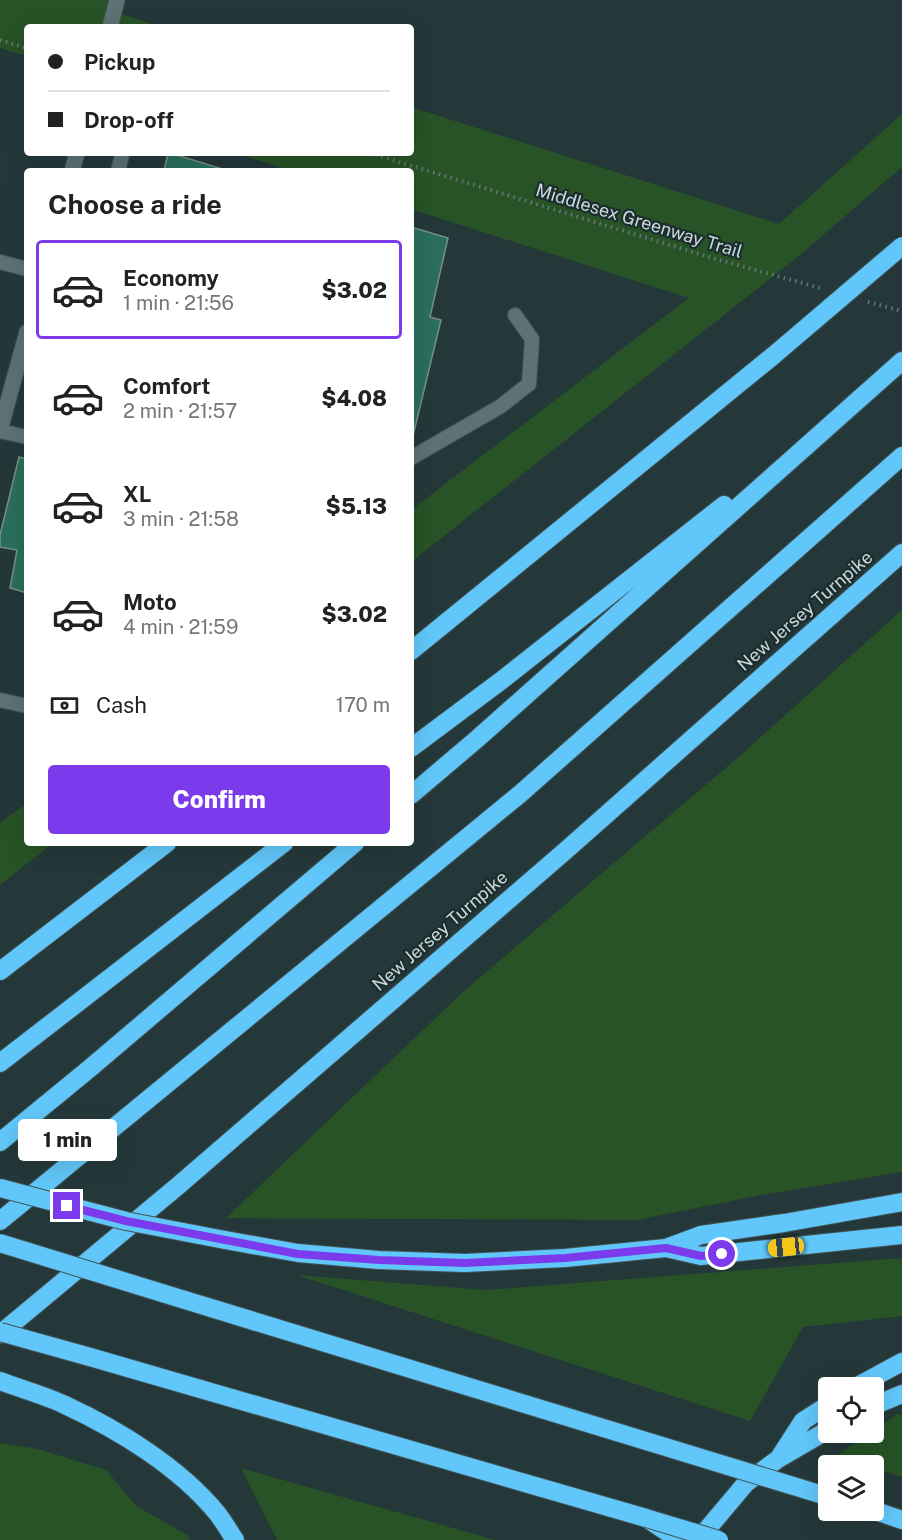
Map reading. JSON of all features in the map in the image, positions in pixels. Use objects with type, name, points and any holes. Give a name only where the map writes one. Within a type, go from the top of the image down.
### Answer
[{"type":"highway","points":[[414,649],[774,355],[902,246]]},
{"type":"highway","points":[[414,792],[902,361]]},
{"type":"highway","points":[[414,746],[502,680],[876,385]]},
{"type":"highway","points":[[0,1221],[520,794],[902,456]]},
{"type":"highway","name":"New Jersey Turnpike","points":[[0,1333],[179,1185],[484,921],[902,553]]},
{"type":"highway","points":[[0,971],[163,846]]},
{"type":"highway","points":[[0,1063],[280,846]]},
{"type":"highway","points":[[0,1142],[351,846]]},
{"type":"highway","points":[[0,1188],[126,1221],[298,1254],[465,1263],[565,1258],[666,1248],[701,1235],[902,1202]]},
{"type":"highway","points":[[666,1248],[701,1256],[902,1234]]},
{"type":"highway","points":[[0,1243],[818,1493]]},
{"type":"highway","points":[[0,1333],[90,1357],[719,1540]]},
{"type":"highway","points":[[874,1377],[902,1362]]},
{"type":"highway","points":[[0,1381],[63,1404],[106,1426],[146,1451],[185,1480],[217,1514],[235,1540]]},
{"type":"highway","points":[[884,1402],[902,1395]]},
{"type":"highway","points":[[778,1459],[803,1421],[818,1411]]},
{"type":"highway","points":[[698,1540],[746,1483],[778,1459],[818,1436]]},
{"type":"highway","points":[[708,1540],[721,1511]]},
{"type":"highway","points":[[884,1514],[902,1520]]},
{"type":"highway","points":[[646,1518],[679,1540]]},
{"type":"street","points":[[111,24],[117,0]]},
{"type":"street","points":[[0,431],[24,343]]},
{"type":"lane","points":[[0,262],[24,268]]},
{"type":"lane","points":[[414,456],[501,406],[529,384],[532,339],[515,315]]},
{"type":"lane","points":[[0,431],[24,436]]},
{"type":"lane","points":[[0,700],[24,705]]},
{"type":"path","points":[[0,40],[24,47]]},
{"type":"path","name":"Middlesex Greenway Trail","points":[[380,156],[709,257],[822,289]]},
{"type":"path","points":[[868,302],[902,311]]},
{"type":"green space","points":[[0,0],[118,0],[115,12],[152,24],[24,24],[24,55],[0,48]]},
{"type":"green space","points":[[414,108],[779,224],[902,114],[902,167],[800,255],[414,560],[414,508],[689,298],[414,210],[414,168],[283,168],[245,156],[414,156]]},
{"type":"green space","points":[[902,610],[902,1172],[761,1195],[637,1220],[226,1218],[465,990],[742,754]]},
{"type":"green space","points":[[24,805],[24,846],[49,846],[0,885],[0,823]]},
{"type":"green space","points":[[902,1258],[902,1316],[803,1327],[750,1421],[297,1275],[486,1290]]},
{"type":"green space","points":[[897,1414],[902,1415],[902,1477],[884,1471],[884,1455],[837,1455],[855,1443],[884,1443],[884,1423]]},
{"type":"green space","points":[[0,1443],[38,1449],[106,1470],[136,1506],[187,1535],[190,1540],[0,1540]]},
{"type":"green space","points":[[241,1468],[495,1540],[277,1540]]},
{"type":"building","points":[[167,156],[180,156],[219,168],[165,168]]},
{"type":"building","points":[[414,228],[448,238],[430,317],[441,320],[414,432]]},
{"type":"building","points":[[19,457],[24,458],[24,592],[10,588],[17,550],[0,547],[0,535]]},
{"type":"route","points":[[67,1206],[126,1221],[298,1254],[379,1260],[465,1263],[565,1258],[666,1248],[701,1256],[722,1254]]}]
